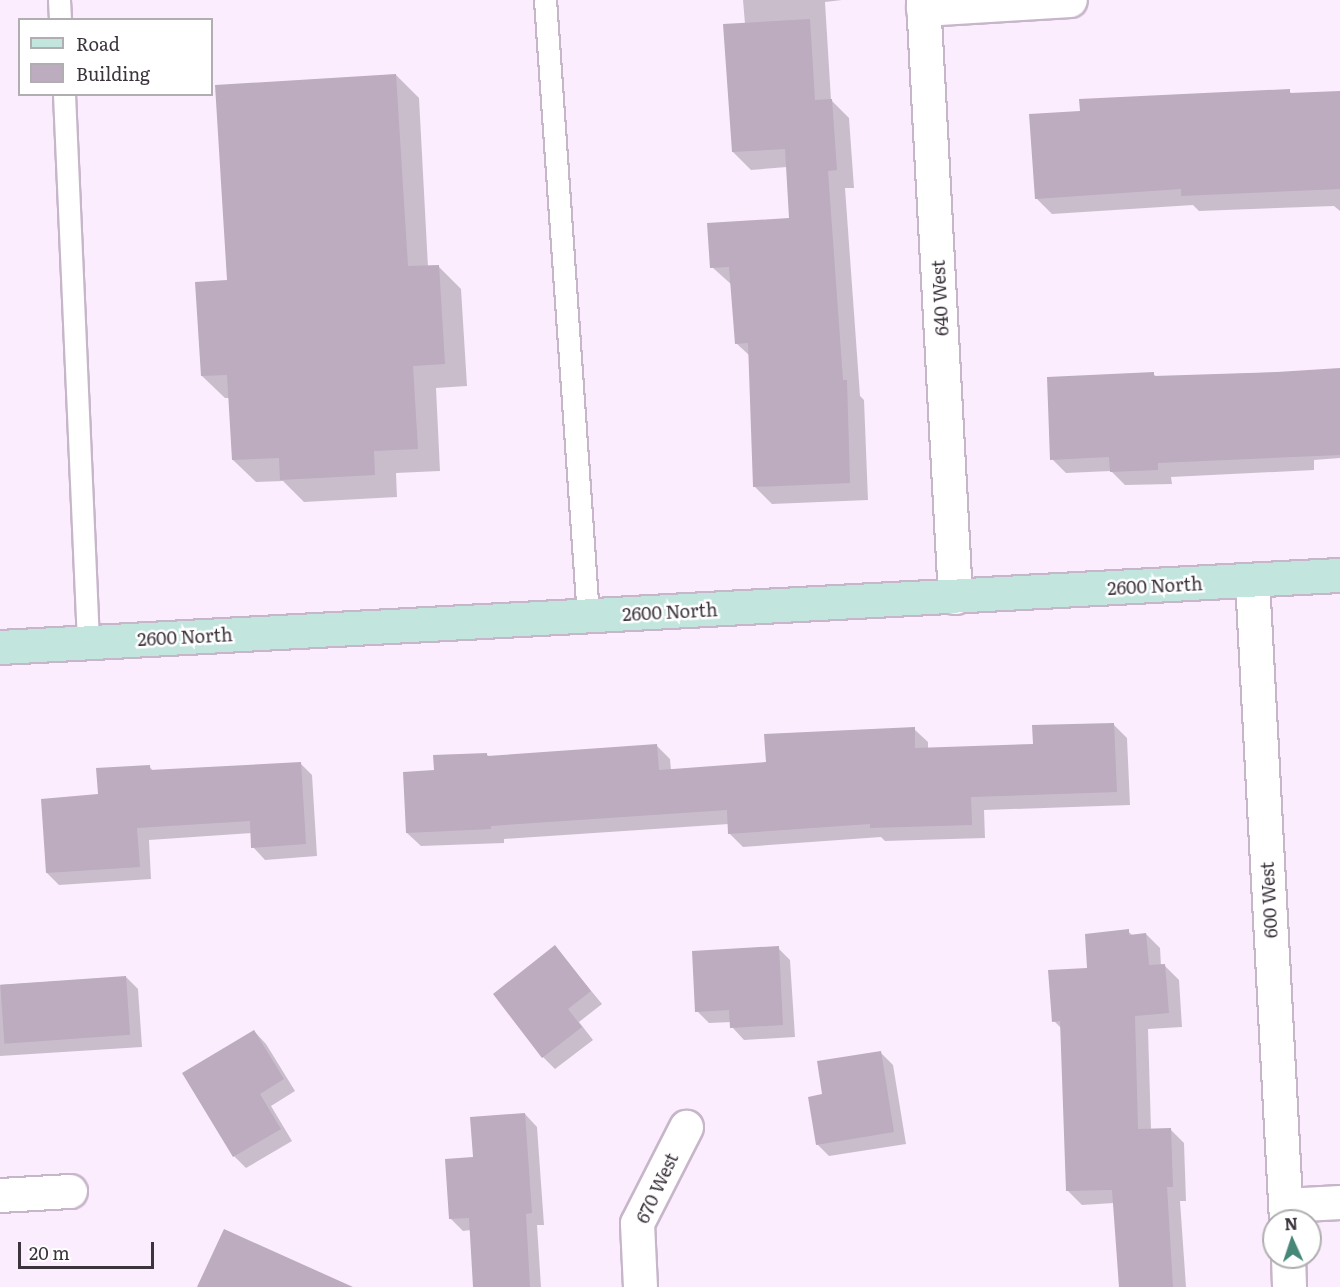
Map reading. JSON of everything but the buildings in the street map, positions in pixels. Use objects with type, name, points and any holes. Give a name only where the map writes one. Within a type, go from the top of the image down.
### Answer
[{"type":"street","points":[[923,5],[1070,0]]},
{"type":"street","name":"640 West","points":[[923,5],[955,597]]},
{"type":"street","name":"2600 North","points":[[0,647],[1340,575]]},
{"type":"street","name":"600 West","points":[[1252,580],[1285,1209]]},
{"type":"street","name":"670 West","points":[[640,1287],[637,1223],[686,1127]]},
{"type":"street","points":[[0,1194],[70,1191]]},
{"type":"street","points":[[1305,1209],[1340,1202]]},
{"type":"street","points":[[1288,1269],[1289,1287]]},
{"type":"lane","points":[[59,0],[60,18]]},
{"type":"lane","points":[[545,0],[588,616]]},
{"type":"lane","points":[[64,96],[88,642]]}]
